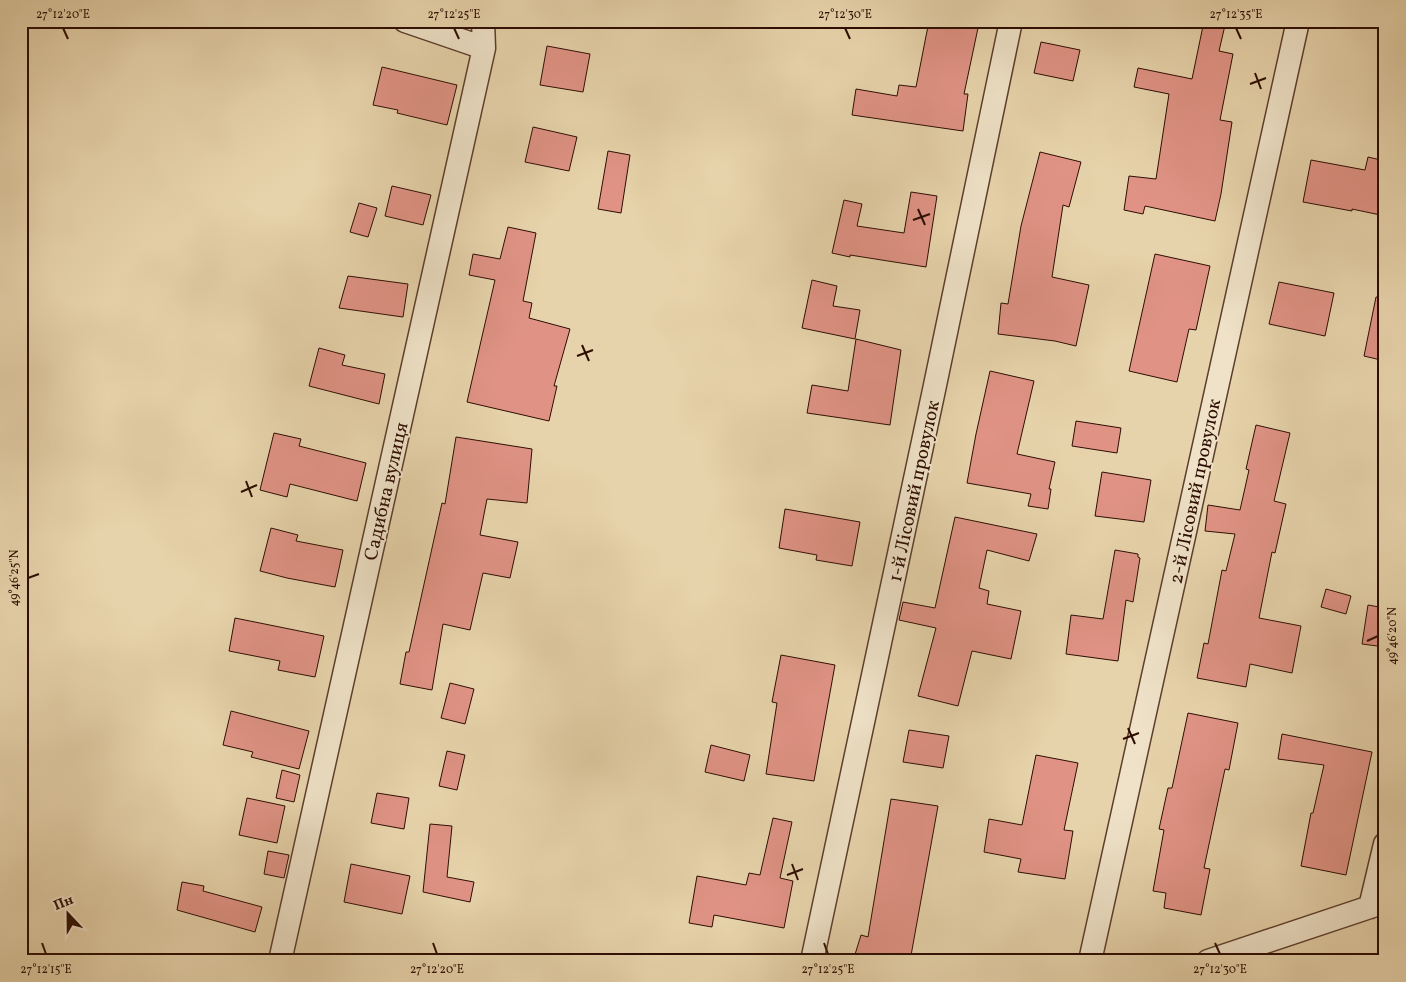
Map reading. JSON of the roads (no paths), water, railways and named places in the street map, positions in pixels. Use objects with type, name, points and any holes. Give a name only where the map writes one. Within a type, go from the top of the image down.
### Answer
[{"type":"street","points":[[405,21],[484,48]]},
{"type":"street","name":"Садибна вулиця","points":[[280,961],[484,48],[483,21]]},
{"type":"street","name":"1-й Лісовий провулок","points":[[812,961],[1011,21]]},
{"type":"street","name":"2-й Лісовий провулок","points":[[1090,961],[1298,21]]},
{"type":"street","points":[[1208,961],[1377,904],[1385,844]]}]
